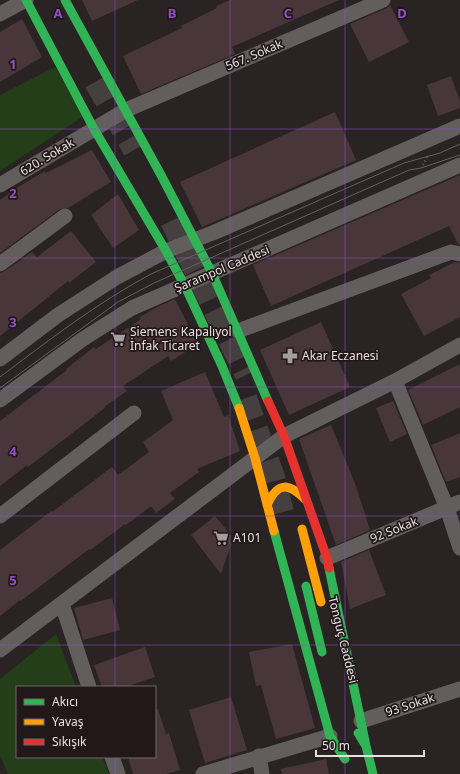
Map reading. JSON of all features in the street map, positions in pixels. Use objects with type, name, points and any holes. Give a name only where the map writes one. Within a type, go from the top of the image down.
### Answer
[{"type":"main road","points":[[26,0],[94,129],[166,251],[222,366],[239,406],[256,458],[266,506],[335,735],[346,763]]},
{"type":"main road","points":[[65,0],[126,110],[212,273],[284,436],[327,558],[357,722],[366,746],[373,774]]},
{"type":"main road","points":[[266,506],[274,492],[283,486],[289,486],[295,489],[306,500]]},
{"type":"main road","name":"Tonguç Caddesi","points":[[301,523],[324,613]]},
{"type":"main road","name":"Tonguç Caddesi","points":[[304,578],[324,660]]},
{"type":"street","points":[[0,14],[26,0]]},
{"type":"street","name":"567. Sokak","points":[[94,129],[126,110],[383,0]]},
{"type":"street","points":[[0,359],[58,315],[117,277],[166,251],[215,232],[460,126]]},
{"type":"street","name":"620. Sokak","points":[[0,185],[94,129]]},
{"type":"street","name":"Şarampol Caddesi","points":[[0,400],[83,339],[132,308],[460,165]]},
{"type":"street","points":[[0,264],[65,216]]},
{"type":"street","points":[[238,331],[451,252],[460,254]]},
{"type":"street","points":[[0,650],[284,436],[395,381],[460,345]]},
{"type":"street","points":[[395,381],[454,505],[460,548]]},
{"type":"street","points":[[0,516],[134,413]]},
{"type":"street","name":"92 Sokak","points":[[327,558],[454,505]]},
{"type":"street","points":[[62,604],[89,686]]},
{"type":"street","name":"93 Sokak","points":[[357,722],[460,689]]},
{"type":"street","points":[[203,774],[259,756],[335,735]]},
{"type":"street","points":[[259,756],[262,774]]},
{"type":"street","points":[[112,758],[118,774]]},
{"type":"path","points":[[422,168],[430,151]]},
{"type":"green space","points":[[55,67],[84,116],[0,171],[0,95]]},
{"type":"green space","points":[[56,634],[76,686],[16,686],[16,758],[102,758],[109,774],[8,774],[0,755],[0,679]]},
{"type":"building","points":[[82,0],[138,0],[92,21]]},
{"type":"building","points":[[230,0],[339,0],[232,47],[235,54],[141,94],[123,56],[182,28],[181,26],[217,8],[216,6]]},
{"type":"building","points":[[390,5],[409,42],[369,62],[350,24],[387,8]]},
{"type":"building","points":[[22,19],[42,57],[0,82],[0,32]]},
{"type":"building","points":[[451,76],[460,101],[460,108],[438,116],[427,85]]},
{"type":"building","points":[[335,112],[356,160],[202,227],[180,182]]},
{"type":"building","points":[[92,150],[111,182],[68,208],[60,209],[0,253],[0,200],[45,171],[46,173]]},
{"type":"building","points":[[460,175],[460,245],[458,244],[449,226],[271,306],[253,265]]},
{"type":"building","points":[[118,194],[139,230],[113,248],[91,215]]},
{"type":"building","points":[[71,231],[96,262],[69,283],[68,281],[0,336],[0,273],[32,252],[37,257]]},
{"type":"building","points":[[455,262],[460,263],[460,317],[424,336],[401,294],[431,278],[429,275]]},
{"type":"building","points":[[175,299],[198,344],[171,361],[168,356],[123,386],[127,391],[104,407],[105,408],[28,467],[27,465],[0,486],[0,421],[67,370],[66,369],[94,347],[96,349],[141,319],[140,317]]},
{"type":"building","points":[[321,322],[350,387],[289,415],[260,350]]},
{"type":"building","points":[[460,364],[460,407],[423,425],[408,390]]},
{"type":"building","points":[[205,372],[224,417],[228,415],[240,451],[197,469],[199,472],[170,493],[175,499],[156,513],[151,506],[90,550],[89,549],[0,616],[0,550],[112,467],[118,475],[149,452],[143,442],[173,420],[161,391]]},
{"type":"building","points":[[393,401],[407,434],[390,442],[376,408]]},
{"type":"building","points":[[331,425],[356,486],[370,530],[336,545],[299,439]]},
{"type":"building","points":[[460,433],[460,477],[446,482],[431,445]]},
{"type":"building","points":[[215,516],[230,534],[231,544],[221,574],[191,535]]},
{"type":"building","points":[[369,550],[386,595],[350,609],[341,562]]},
{"type":"building","points":[[112,598],[120,630],[83,640],[74,608]]},
{"type":"building","points":[[292,644],[315,728],[276,739],[261,685],[256,686],[249,652]]},
{"type":"building","points":[[145,647],[155,677],[128,686],[102,686],[94,665]]},
{"type":"building","points":[[231,697],[247,750],[205,763],[189,710]]},
{"type":"building","points":[[156,709],[158,709],[166,734],[169,733],[180,770],[166,774],[133,774],[128,758],[156,758]]},
{"type":"building","points":[[326,759],[329,774],[282,774],[281,769]]},
{"type":"tunnel","points":[[95,82],[134,150]]},
{"type":"tunnel","points":[[171,221],[246,375]]},
{"type":"tunnel","points":[[246,398],[274,477],[283,512]]},
{"type":"tram line","points":[[0,377],[92,310],[151,274],[404,163],[440,153],[460,144]]},
{"type":"tram line","points":[[0,388],[118,302],[154,283],[409,170],[421,168],[460,155]]},
{"type":"traffic: fast","points":[[26,0],[94,129],[185,286],[222,366],[239,408]]},
{"type":"traffic: fast","points":[[65,0],[161,175],[212,273],[268,401]]},
{"type":"traffic: fast","points":[[274,531],[330,736],[345,759]]},
{"type":"traffic: fast","points":[[329,568],[366,746]]},
{"type":"traffic: fast","points":[[306,586],[322,652]]},
{"type":"traffic: fast","points":[[358,733],[366,746],[373,774]]},
{"type":"traffic: slow","points":[[239,408],[255,458],[274,531]]},
{"type":"traffic: slow","points":[[267,505],[275,492],[284,487],[294,490],[306,500]]},
{"type":"traffic: slow","points":[[302,529],[321,602]]},
{"type":"traffic: jam","points":[[268,401],[284,436],[327,558],[329,568]]},
{"type":"place","name":"Siemens Kapalıyol İnfak Ticaret","points":[[118,339]]},
{"type":"place","name":"Akar Eczanesi","points":[[290,356]]},
{"type":"place","name":"A101","points":[[221,538]]}]
